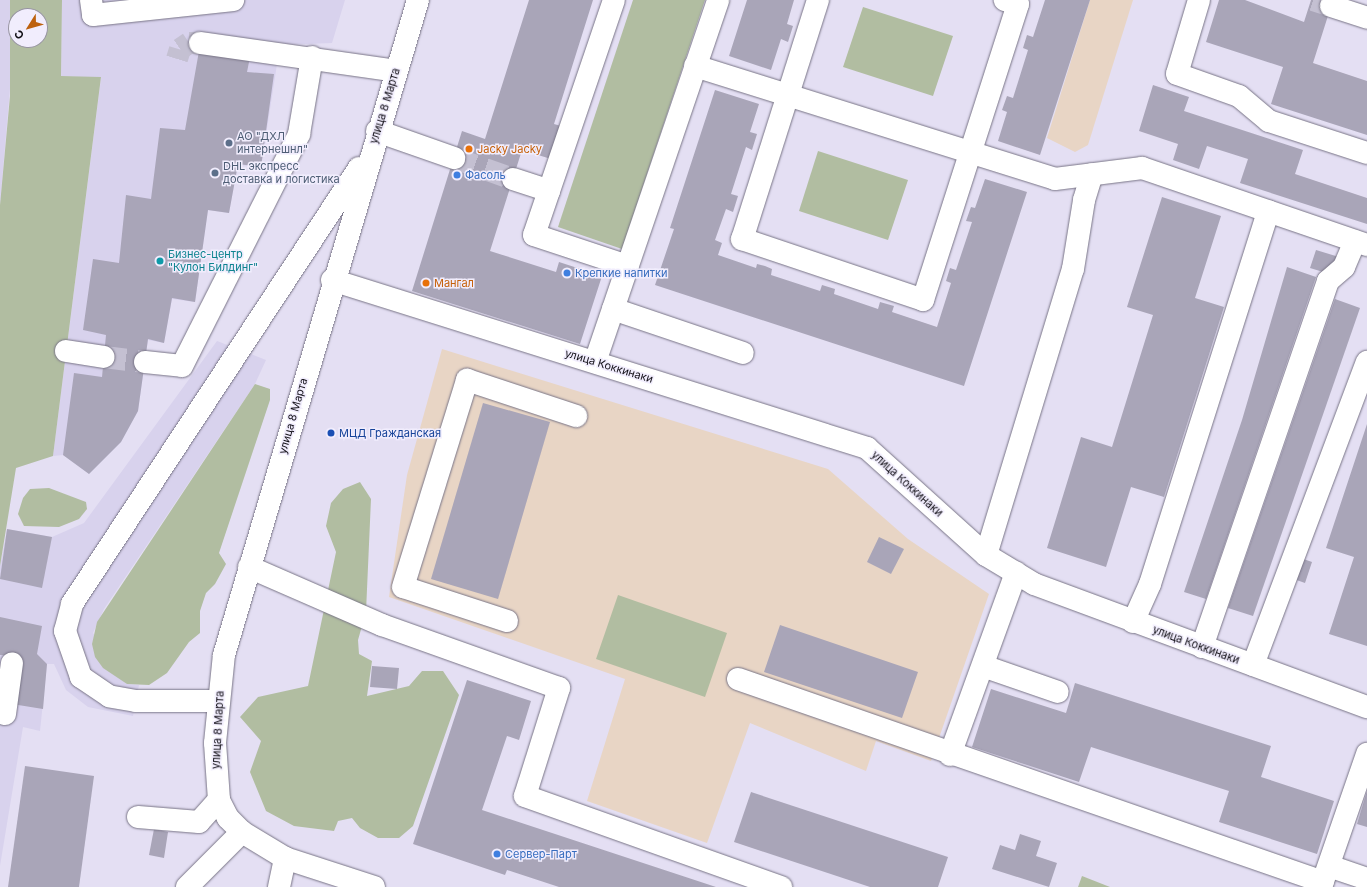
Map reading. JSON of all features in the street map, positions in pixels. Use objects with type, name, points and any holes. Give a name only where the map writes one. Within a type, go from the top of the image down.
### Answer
[{"type":"street","points":[[91,0],[93,15],[232,0]]},
{"type":"street","name":"улица 8 Марта","points":[[374,887],[327,880],[285,858],[242,832],[228,818],[219,800],[215,743],[224,655],[332,280],[418,0]]},
{"type":"street","points":[[614,0],[534,235],[628,266]]},
{"type":"street","points":[[595,362],[718,0]]},
{"type":"street","points":[[818,0],[742,239],[923,300],[1018,4],[1005,0]]},
{"type":"street","points":[[1199,0],[1177,74],[1239,96],[1269,121],[1367,154]]},
{"type":"street","points":[[1331,6],[1367,18]]},
{"type":"street","points":[[200,43],[312,56],[396,71]]},
{"type":"street","points":[[145,362],[182,366],[299,134],[312,56]]},
{"type":"street","points":[[695,66],[1055,179],[1142,168],[1361,243],[1344,267],[1328,281],[1202,648]]},
{"type":"street","points":[[219,701],[136,701],[109,696],[81,677],[65,631],[72,604],[375,139],[454,158]]},
{"type":"street","points":[[986,555],[1073,269],[1084,200],[1092,174]]},
{"type":"street","points":[[513,179],[549,192]]},
{"type":"street","points":[[1133,622],[1150,584],[1268,211]]},
{"type":"street","name":"улица Коккинаки","points":[[332,280],[867,448],[986,555],[1034,584],[1202,648],[1367,707]]},
{"type":"street","points":[[613,309],[743,353]]},
{"type":"street","points":[[66,352],[104,357]]},
{"type":"street","points":[[1253,666],[1367,362]]},
{"type":"street","points":[[507,621],[403,587],[467,380],[576,416]]},
{"type":"street","points":[[249,566],[382,625],[559,688],[525,796],[781,887]]},
{"type":"street","points":[[950,755],[1016,573]]},
{"type":"street","points":[[4,714],[12,662]]},
{"type":"street","points":[[983,666],[1058,692]]},
{"type":"street","points":[[738,680],[950,755],[1324,878],[1367,879]]},
{"type":"street","points":[[1324,878],[1367,754]]},
{"type":"street","points":[[138,817],[199,822],[219,800]]},
{"type":"street","points":[[187,887],[242,832]]},
{"type":"street","points":[[279,887],[285,858]]},
{"type":"shaded area","points":[[0,0],[10,0],[10,8],[8,8],[8,48],[11,48],[11,77],[0,205]]},
{"type":"shaded area","points":[[62,0],[345,0],[332,43],[280,45],[261,167],[238,165],[229,213],[208,210],[195,302],[172,299],[164,343],[148,340],[138,411],[121,442],[89,474],[63,455],[53,456],[101,78],[61,76]]},
{"type":"shaded area","points":[[1090,0],[1133,0],[1088,145],[1075,152],[1047,138]]},
{"type":"shaded area","points":[[217,341],[266,360],[255,384],[104,609],[93,633],[127,684],[139,685],[133,716],[88,707],[66,690],[54,664],[47,664],[40,731],[23,727],[0,866],[0,566],[7,529],[52,537],[84,523]]},
{"type":"shaded area","points":[[442,349],[828,469],[908,539],[989,594],[931,761],[876,741],[866,771],[750,723],[707,843],[587,801],[625,679],[389,597],[407,475]]},
{"type":"green space","points":[[10,0],[62,0],[61,76],[101,77],[53,456],[16,468],[0,566],[0,205],[10,96],[10,48],[48,48],[48,8],[10,8]]},
{"type":"green space","points":[[633,0],[705,0],[622,249],[558,227]]},
{"type":"green space","points":[[863,7],[953,36],[933,96],[843,67]]},
{"type":"green space","points":[[818,151],[908,180],[888,240],[799,211]]},
{"type":"green space","points":[[255,384],[270,389],[270,400],[219,553],[226,564],[215,584],[206,593],[200,611],[200,633],[189,642],[167,673],[149,685],[127,684],[103,668],[95,657],[92,644],[97,622]]},
{"type":"green space","points":[[360,482],[371,499],[366,612],[358,640],[359,654],[372,661],[367,696],[409,686],[422,671],[443,671],[459,695],[413,826],[399,838],[378,838],[360,828],[352,818],[338,821],[334,831],[294,826],[266,811],[250,772],[261,741],[240,717],[258,697],[308,686],[336,552],[326,526],[331,503],[343,489]]},
{"type":"green space","points":[[49,488],[86,502],[87,509],[79,519],[59,527],[24,526],[18,514],[23,498],[30,489]]},
{"type":"green space","points":[[618,595],[727,633],[705,697],[596,659]]},
{"type":"green space","points":[[1082,876],[1110,887],[1078,887]]},
{"type":"building","points":[[529,0],[593,0],[554,124],[561,126],[551,159],[522,150],[490,251],[556,272],[559,262],[602,276],[580,344],[412,291],[462,131],[485,139]]},
{"type":"building","points":[[747,0],[794,0],[787,24],[793,26],[788,42],[781,39],[771,70],[729,56]]},
{"type":"building","points":[[1045,0],[1090,0],[1040,155],[998,141],[1007,112],[1002,110],[1007,96],[1013,98],[1028,50],[1023,48],[1027,35],[1033,37]]},
{"type":"building","points":[[1219,0],[1245,0],[1304,22],[1311,0],[1333,0],[1313,63],[1367,81],[1367,135],[1271,104],[1283,67],[1206,42]]},
{"type":"building","name":"Бизнес-центр \"Кулон Билдинг\"","points":[[199,51],[250,57],[247,72],[274,74],[261,167],[238,164],[229,213],[208,210],[195,302],[172,298],[164,343],[148,339],[138,411],[121,442],[89,474],[63,455],[74,373],[102,377],[106,335],[83,330],[93,259],[119,263],[126,195],[151,199],[160,128],[185,130]]},
{"type":"building","points":[[1153,85],[1189,97],[1184,111],[1303,150],[1295,174],[1367,198],[1367,224],[1240,183],[1248,159],[1207,146],[1199,169],[1173,160],[1178,144],[1139,131]]},
{"type":"building","points":[[715,90],[759,104],[750,132],[757,134],[752,150],[746,147],[731,194],[738,196],[733,212],[726,209],[715,240],[722,243],[718,255],[756,268],[757,264],[765,266],[772,269],[771,275],[820,291],[822,285],[835,289],[834,294],[878,309],[880,302],[894,306],[892,312],[937,327],[951,283],[946,281],[950,268],[956,270],[972,222],[966,221],[971,207],[975,208],[985,179],[1027,192],[964,386],[655,285],[674,229],[670,228]]},
{"type":"building","points":[[1162,197],[1221,216],[1195,298],[1224,307],[1164,497],[1131,487],[1106,567],[1047,548],[1081,437],[1112,447],[1153,315],[1127,307]]},
{"type":"building","points":[[1316,250],[1339,257],[1333,275],[1310,268]]},
{"type":"building","points":[[1287,267],[1316,277],[1206,599],[1184,592],[1242,420]]},
{"type":"building","points":[[1335,299],[1360,308],[1253,616],[1228,608]]},
{"type":"building","points":[[483,403],[550,422],[498,599],[431,579]]},
{"type":"building","points":[[1367,424],[1367,646],[1329,634],[1354,557],[1326,548]]},
{"type":"building","points":[[7,529],[52,537],[42,588],[0,579]]},
{"type":"building","points":[[879,537],[904,549],[891,574],[867,562]]},
{"type":"building","points":[[1295,556],[1312,562],[1305,583],[1288,577]]},
{"type":"building","points":[[0,617],[42,626],[37,654],[47,664],[43,709],[12,704],[18,656],[0,655]]},
{"type":"building","points":[[780,625],[918,672],[902,718],[764,672]]},
{"type":"building","points":[[372,666],[399,668],[397,689],[370,687]]},
{"type":"building","points":[[467,680],[531,701],[519,740],[507,736],[482,810],[716,887],[559,887],[507,870],[505,875],[413,844]]},
{"type":"building","points":[[1075,683],[1271,746],[1261,777],[1334,801],[1317,854],[1219,822],[1229,791],[1091,747],[1079,782],[972,747],[991,689],[1066,713]]},
{"type":"building","points":[[25,766],[94,776],[79,887],[8,887]]},
{"type":"building","points":[[1367,791],[1367,827],[1357,824]]},
{"type":"building","points":[[751,792],[948,857],[938,887],[870,887],[734,842]]},
{"type":"building","points":[[154,829],[168,832],[164,858],[149,855]]},
{"type":"building","points":[[1020,834],[1041,841],[1036,856],[1057,863],[1049,887],[992,869],[1000,845],[1015,850]]},
{"type":"tunnel","points":[[1313,0],[1331,6]]},
{"type":"tunnel","points":[[177,59],[180,49],[189,43],[200,43]]},
{"type":"tunnel","points":[[454,158],[513,179]]},
{"type":"tunnel","points":[[104,357],[145,362]]},
{"type":"place","name":"АО \"ДХЛ интернешнл\"","points":[[229,143]]},
{"type":"place","name":"Jacky Jacky","points":[[469,149]]},
{"type":"place","name":"DHL экспресс доставка и логистика","points":[[215,173]]},
{"type":"place","name":"Фасоль","points":[[457,175]]},
{"type":"place","name":"Бизнес-центр \"Кулон Билдинг\"","points":[[160,261]]},
{"type":"place","name":"Крепкие напитки","points":[[567,273]]},
{"type":"place","name":"Мангал","points":[[426,283]]},
{"type":"place","name":"МЦД Гражданская","points":[[331,433]]},
{"type":"place","name":"Сервер-Парт","points":[[497,854]]}]
